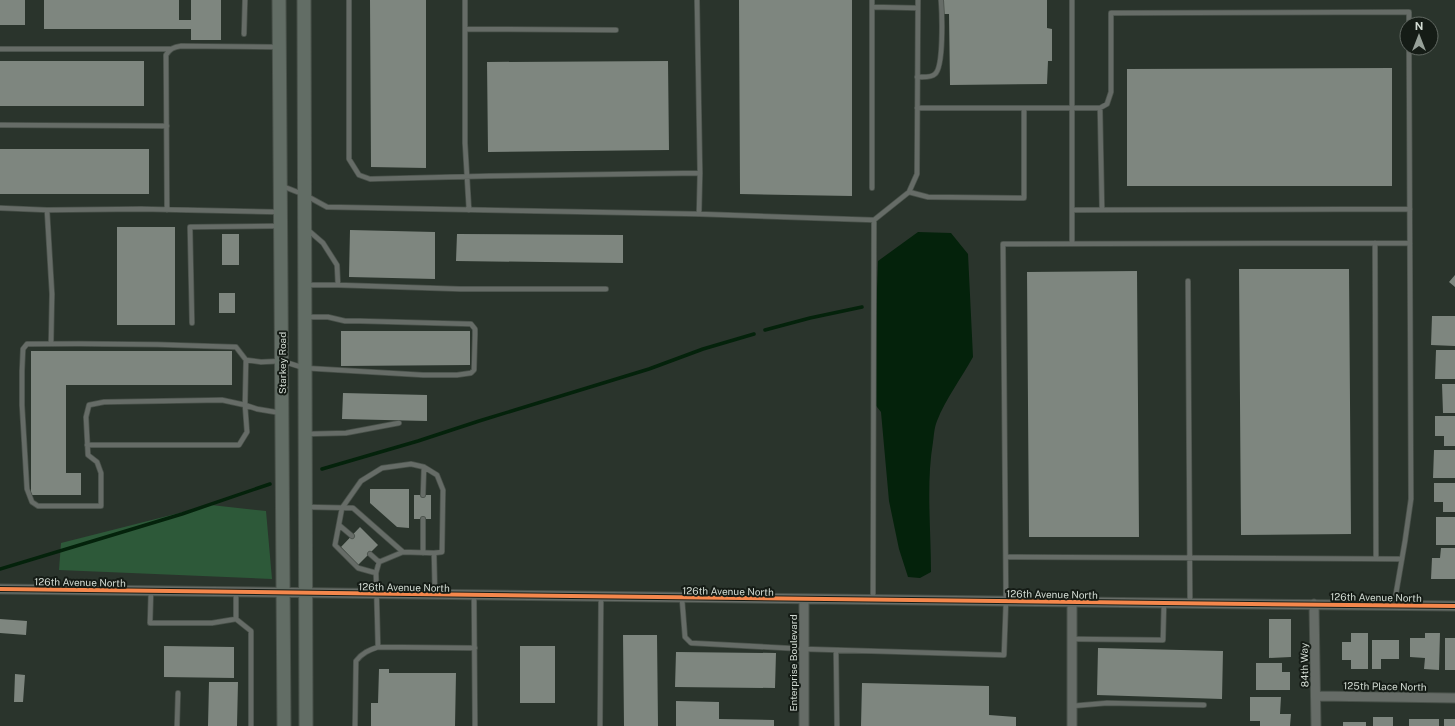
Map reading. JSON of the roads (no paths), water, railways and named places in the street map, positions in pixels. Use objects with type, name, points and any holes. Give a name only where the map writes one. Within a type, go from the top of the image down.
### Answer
[{"type":"main road","name":"Starkey Road","points":[[279,0],[284,726]]},
{"type":"main road","points":[[304,0],[306,726]]},
{"type":"street","name":"126th Avenue North","points":[[0,589],[682,599],[1455,606]]},
{"type":"street","name":"Enterprise Boulevard","points":[[804,600],[804,726]]},
{"type":"street","points":[[1072,602],[1072,726]]},
{"type":"street","name":"84th Way","points":[[1314,604],[1316,726]]},
{"type":"street","name":"125th Place North","points":[[1316,696],[1455,698]]},
{"type":"lane","points":[[244,34],[245,0]]},
{"type":"lane","points":[[349,0],[349,159],[359,175],[370,180],[700,173]]},
{"type":"lane","points":[[465,0],[465,143],[469,210]]},
{"type":"lane","points":[[697,0],[700,173],[699,214]]},
{"type":"lane","points":[[872,0],[872,188]]},
{"type":"lane","points":[[280,185],[305,195],[327,207],[699,214],[874,220],[909,192],[917,174],[918,0]]},
{"type":"lane","points":[[917,77],[929,77],[935,75],[939,69],[941,42],[941,0]]},
{"type":"lane","points":[[1072,0],[1072,244]]},
{"type":"lane","points":[[872,7],[918,8]]},
{"type":"lane","points":[[917,108],[1100,108],[1108,104],[1111,92],[1111,13],[1409,12],[1409,16]]},
{"type":"lane","points":[[465,29],[616,30]]},
{"type":"lane","points":[[168,210],[166,55],[170,49],[175,46],[279,47]]},
{"type":"lane","points":[[0,49],[170,49]]},
{"type":"lane","points":[[1394,605],[1411,499],[1409,56]]},
{"type":"lane","points":[[909,192],[928,198],[1024,198],[1024,108]]},
{"type":"lane","points":[[1100,108],[1102,210]]},
{"type":"lane","points":[[0,124],[168,126]]},
{"type":"lane","points":[[0,208],[47,210],[281,212]]},
{"type":"lane","points":[[1072,210],[1410,209]]},
{"type":"lane","points":[[47,210],[52,294],[51,344]]},
{"type":"lane","points":[[873,600],[874,220]]},
{"type":"lane","points":[[192,323],[190,226],[281,226]]},
{"type":"lane","points":[[305,228],[323,243],[337,265],[338,285]]},
{"type":"lane","points":[[1375,243],[1376,559]]},
{"type":"lane","points":[[682,599],[686,636],[691,643],[804,649],[1004,655],[1006,557],[1003,244],[1410,243]]},
{"type":"lane","points":[[1188,281],[1190,603]]},
{"type":"lane","points":[[305,285],[460,289],[606,289]]},
{"type":"lane","points":[[246,360],[261,362],[282,361],[304,368],[423,375],[457,375],[471,373],[474,370],[475,329],[471,324],[345,321],[328,317],[305,317]]},
{"type":"lane","points":[[87,445],[239,445],[247,432],[245,405],[246,360],[236,347],[101,343],[27,344],[23,349],[22,371],[22,405],[27,489],[32,502],[38,506],[101,506],[102,473],[97,462],[88,455],[87,445],[86,417],[89,405],[104,402],[222,400],[245,405],[257,409],[282,414]]},
{"type":"lane","points":[[305,434],[346,433],[399,423]]},
{"type":"lane","points":[[376,573],[358,568],[335,545],[342,508],[361,481],[382,468],[411,464],[424,467],[437,475],[443,490],[442,552],[403,552],[380,562],[376,573],[378,647]]},
{"type":"lane","points":[[423,495],[424,467]]},
{"type":"lane","points":[[305,507],[353,508],[403,552]]},
{"type":"lane","points":[[423,519],[423,553]]},
{"type":"lane","points":[[339,525],[352,536]]},
{"type":"lane","points":[[434,553],[435,595]]},
{"type":"lane","points":[[370,554],[380,562]]},
{"type":"lane","points":[[1006,557],[1402,559]]},
{"type":"lane","points":[[151,591],[150,623],[212,623],[236,618]]},
{"type":"lane","points":[[236,592],[236,618],[251,632],[251,726]]},
{"type":"lane","points":[[474,596],[475,726]]},
{"type":"lane","points":[[600,726],[601,598]]},
{"type":"lane","points":[[1072,639],[1163,640],[1164,603]]},
{"type":"lane","points":[[355,726],[356,661],[360,655],[378,647],[475,648]]},
{"type":"lane","points":[[836,650],[837,726]]},
{"type":"lane","points":[[177,726],[178,693]]},
{"type":"lane","points":[[1072,706],[1107,703],[1204,705]]},
{"type":"waterway","points":[[765,330],[810,318],[862,307]]},
{"type":"waterway","points":[[322,469],[418,441],[649,369],[703,349],[754,334]]},
{"type":"waterway","points":[[0,569],[182,514],[270,484]]}]
